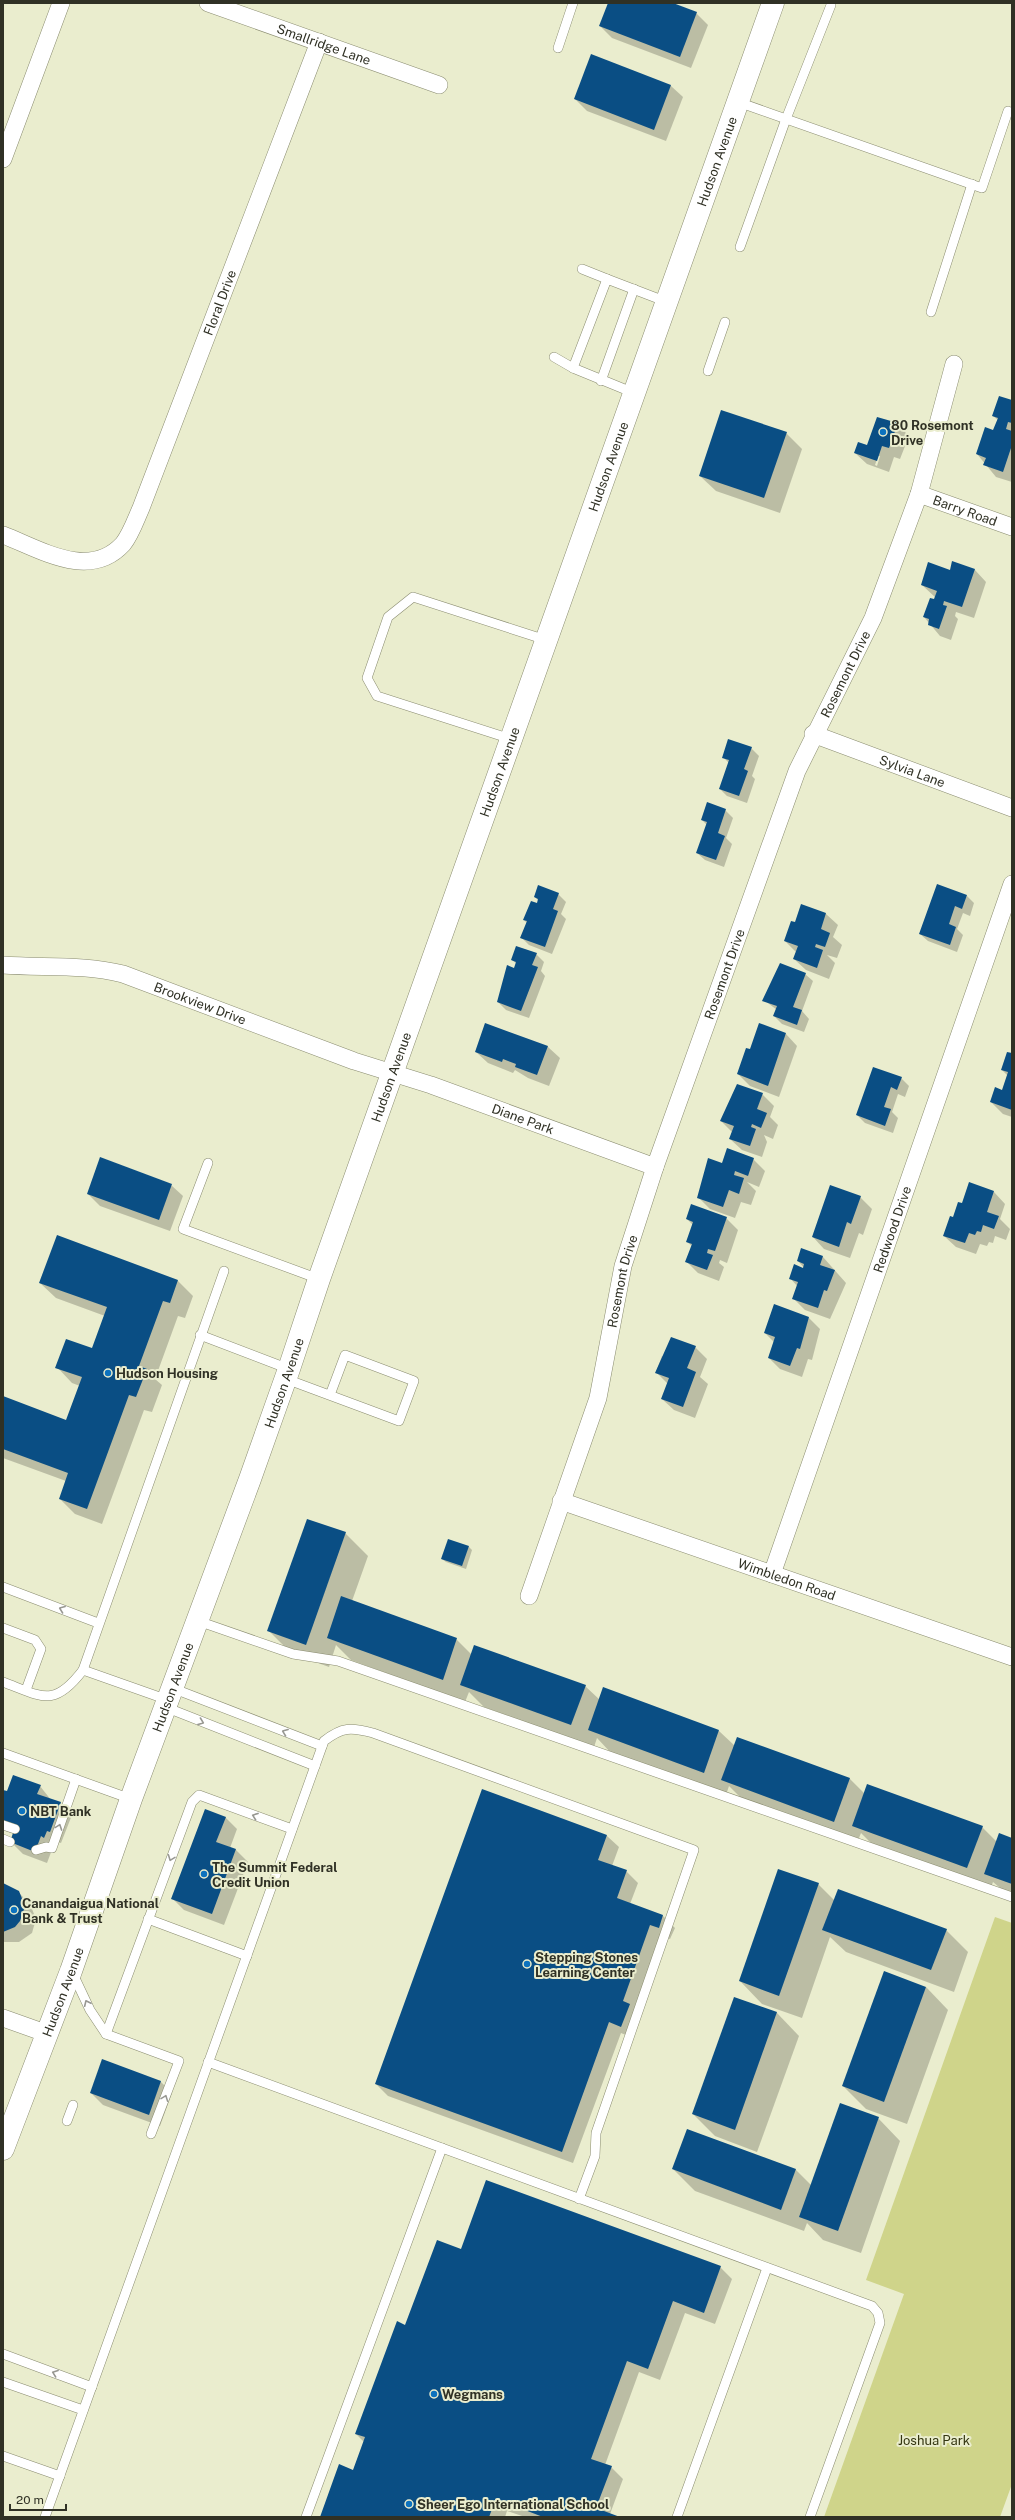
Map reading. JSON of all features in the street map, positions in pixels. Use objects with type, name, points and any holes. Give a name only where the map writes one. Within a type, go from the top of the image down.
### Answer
[{"type":"main road","name":"Hudson Avenue","points":[[3,2149],[48,2034],[131,1799],[288,1374],[318,1279],[773,3]]},
{"type":"street","points":[[3,159],[61,3]]},
{"type":"street","name":"Smallridge Lane","points":[[208,3],[439,84]]},
{"type":"street","name":"Floral Drive","points":[[3,535],[74,562],[91,562],[108,556],[123,543],[141,508],[319,42]]},
{"type":"street","name":"Rosemont Drive","points":[[529,1596],[598,1398],[624,1266],[654,1167],[796,771],[813,734],[873,618],[919,494],[954,364]]},
{"type":"street","name":"Barry Road","points":[[919,494],[1012,527]]},
{"type":"street","name":"Sylvia Lane","points":[[813,734],[1012,808]]},
{"type":"street","name":"Redwood Drive","points":[[772,1574],[1012,884]]},
{"type":"street","name":"Brookview Drive","points":[[3,965],[72,966],[98,968],[123,974],[392,1073]]},
{"type":"street","name":"Diane Park","points":[[392,1073],[430,1085],[654,1167]]},
{"type":"street","name":"Wimbledon Road","points":[[561,1501],[772,1574],[1011,1652]]},
{"type":"street","points":[[3,2018],[48,2034]]},
{"type":"lane","points":[[558,48],[574,3]]},
{"type":"lane","points":[[740,247],[786,118],[831,5]]},
{"type":"lane","points":[[738,102],[982,188],[1008,111]]},
{"type":"lane","points":[[931,312],[972,184]]},
{"type":"lane","points":[[582,269],[666,302]]},
{"type":"lane","points":[[574,368],[607,279]]},
{"type":"lane","points":[[601,381],[634,289]]},
{"type":"lane","points":[[708,370],[725,322]]},
{"type":"lane","points":[[554,357],[601,381],[634,393]]},
{"type":"lane","points":[[511,739],[377,696],[367,678],[388,617],[413,597],[546,640]]},
{"type":"lane","points":[[208,1163],[183,1230],[318,1279]]},
{"type":"lane","points":[[3,1682],[26,1690],[55,1696],[69,1688],[83,1670],[98,1623],[224,1271]]},
{"type":"lane","points":[[200,1335],[288,1374],[330,1395],[399,1421],[414,1381],[345,1355],[330,1395]]},
{"type":"lane","points":[[3,1587],[98,1623]]},
{"type":"lane","points":[[198,1621],[293,1654],[338,1661],[1012,1896]]},
{"type":"lane","points":[[3,1628],[35,1640],[41,1649],[26,1690]]},
{"type":"lane","points":[[83,1670],[168,1699],[322,1746]]},
{"type":"lane","points":[[168,1699],[315,1766]]},
{"type":"lane","points":[[45,2517],[322,1746],[324,1741],[337,1731],[355,1729],[373,1733],[694,1850],[596,2133],[595,2156],[579,2199]]},
{"type":"lane","points":[[3,1753],[131,1799]]},
{"type":"lane","points":[[36,1850],[46,1847],[52,1848],[76,1779]]},
{"type":"lane","points":[[106,2034],[192,1802],[198,1795],[292,1830]]},
{"type":"lane","points":[[3,1825],[15,1829]]},
{"type":"lane","points":[[40,1838],[46,1847]]},
{"type":"lane","points":[[148,1919],[246,1956]]},
{"type":"lane","points":[[71,1971],[90,2010],[106,2034],[179,2061],[151,2134]]},
{"type":"lane","points":[[208,2062],[872,2306],[878,2313],[880,2323],[810,2517]]},
{"type":"lane","points":[[67,2121],[73,2106]]},
{"type":"lane","points":[[306,2517],[442,2148]]},
{"type":"lane","points":[[677,2517],[767,2268]]},
{"type":"lane","points":[[3,2354],[92,2387]]},
{"type":"lane","points":[[3,2382],[83,2410]]},
{"type":"lane","points":[[3,2456],[60,2476]]},
{"type":"green space","name":"Joshua Park","points":[[995,1917],[1012,1923],[1012,2484],[1000,2517],[824,2517],[904,2294],[866,2280]]},
{"type":"building","points":[[608,3],[673,3],[697,12],[680,57],[599,26]]},
{"type":"building","points":[[591,54],[671,85],[654,130],[574,99]]},
{"type":"building","points":[[999,396],[1012,400],[1012,423],[1008,422],[1006,429],[1012,431],[1012,445],[1003,472],[983,465],[986,458],[976,454],[985,427],[993,430],[998,418],[992,416]]},
{"type":"building","points":[[721,410],[787,432],[764,498],[699,476]]},
{"type":"building","name":"80 Rosemont Drive","points":[[877,417],[898,423],[889,448],[882,446],[877,461],[854,453],[858,442],[867,445]]},
{"type":"building","points":[[952,561],[975,569],[962,607],[944,601],[943,605],[947,606],[939,629],[928,625],[929,619],[923,617],[930,598],[934,599],[937,591],[921,585],[928,562],[950,570]]},
{"type":"building","points":[[728,739],[752,747],[744,769],[748,771],[739,796],[719,789],[729,760],[722,758]]},
{"type":"building","points":[[707,802],[726,809],[718,833],[725,836],[716,860],[696,853],[707,822],[701,820]]},
{"type":"building","points":[[937,884],[967,895],[962,909],[955,906],[949,924],[956,927],[950,945],[919,934]]},
{"type":"building","points":[[538,885],[559,893],[553,909],[558,911],[545,947],[520,938],[527,921],[523,920],[531,901],[537,903],[538,899],[534,897]]},
{"type":"building","points":[[801,904],[826,913],[821,929],[830,933],[825,947],[816,944],[815,947],[823,950],[817,968],[793,959],[798,946],[784,941],[791,921],[795,922]]},
{"type":"building","points":[[516,946],[537,953],[532,965],[538,967],[521,1011],[497,1002],[507,965],[514,968],[516,962],[511,960]]},
{"type":"building","points":[[780,963],[806,973],[793,1007],[802,1010],[797,1025],[773,1016],[777,1006],[762,1001]]},
{"type":"building","points":[[485,1023],[548,1046],[537,1075],[515,1067],[516,1064],[503,1059],[502,1062],[475,1052]]},
{"type":"building","points":[[759,1023],[786,1033],[768,1086],[737,1074],[746,1048],[750,1049]]},
{"type":"building","points":[[1007,1052],[1012,1053],[1012,1110],[990,1102],[995,1087],[1002,1090],[1008,1072],[1001,1070]]},
{"type":"building","points":[[873,1067],[902,1077],[897,1090],[891,1087],[884,1107],[891,1109],[885,1126],[856,1115]]},
{"type":"building","points":[[737,1084],[763,1093],[757,1109],[767,1113],[761,1128],[752,1124],[751,1127],[756,1129],[750,1146],[729,1139],[734,1126],[720,1121]]},
{"type":"building","points":[[727,1148],[754,1158],[748,1176],[735,1171],[734,1175],[744,1178],[739,1194],[729,1190],[723,1207],[697,1198],[708,1158],[722,1163]]},
{"type":"building","points":[[100,1157],[172,1184],[159,1220],[87,1194]]},
{"type":"building","points":[[969,1182],[994,1191],[987,1212],[999,1216],[994,1229],[983,1225],[981,1232],[977,1231],[975,1235],[969,1233],[965,1243],[943,1236],[950,1216],[953,1217],[958,1202],[962,1203]]},
{"type":"building","points":[[830,1185],[861,1196],[851,1224],[847,1222],[839,1247],[812,1237]]},
{"type":"building","points":[[691,1204],[727,1217],[715,1251],[708,1249],[707,1253],[713,1255],[707,1270],[685,1262],[692,1244],[686,1242],[693,1222],[686,1219]]},
{"type":"building","name":"Hudson Housing","points":[[57,1235],[178,1280],[170,1303],[163,1301],[139,1366],[147,1369],[136,1397],[129,1395],[87,1509],[59,1499],[68,1473],[3,1449],[3,1396],[66,1420],[82,1377],[55,1368],[66,1339],[92,1348],[107,1307],[39,1283]]},
{"type":"building","points":[[801,1248],[823,1256],[820,1265],[835,1270],[827,1291],[824,1290],[818,1308],[792,1299],[798,1282],[789,1279],[794,1264],[803,1268],[804,1264],[797,1261]]},
{"type":"building","points":[[774,1304],[809,1317],[800,1349],[797,1348],[790,1366],[768,1358],[775,1337],[764,1333]]},
{"type":"building","points":[[671,1337],[696,1346],[687,1368],[696,1372],[683,1407],[661,1399],[669,1378],[655,1373]]},
{"type":"building","points":[[307,1519],[346,1532],[306,1645],[267,1631]]},
{"type":"building","points":[[448,1539],[469,1546],[462,1566],[441,1559]]},
{"type":"building","points":[[341,1596],[457,1638],[443,1680],[327,1638]]},
{"type":"building","points":[[474,1645],[586,1685],[571,1725],[460,1685]]},
{"type":"building","points":[[603,1687],[719,1730],[704,1773],[588,1730]]},
{"type":"building","points":[[737,1737],[850,1778],[834,1822],[721,1780]]},
{"type":"building","points":[[13,1775],[41,1785],[37,1794],[61,1802],[50,1832],[47,1831],[44,1838],[41,1836],[35,1852],[10,1842],[15,1827],[3,1823],[3,1790],[7,1791]]},
{"type":"building","points":[[867,1784],[983,1826],[967,1868],[852,1826]]},
{"type":"building","name":"Stepping Stones Learning Center","points":[[482,1789],[607,1835],[598,1860],[627,1870],[617,1898],[663,1915],[659,1928],[650,1925],[623,2001],[630,2004],[621,2027],[609,2022],[562,2152],[375,2084]]},
{"type":"building","name":"The Summit Federal Credit Union","points":[[205,1809],[226,1817],[216,1842],[236,1849],[212,1914],[171,1899]]},
{"type":"building","points":[[999,1833],[1012,1838],[1012,1884],[984,1874]]},
{"type":"building","points":[[778,1869],[819,1883],[779,1996],[739,1981]]},
{"type":"building","name":"Canandaigua National Bank & Trust","points":[[3,1883],[19,1891],[25,1906],[20,1921],[15,1927],[3,1932]]},
{"type":"building","points":[[838,1889],[947,1929],[931,1970],[822,1930]]},
{"type":"building","points":[[884,1971],[926,1987],[884,2102],[842,2086]]},
{"type":"building","points":[[734,1997],[777,2012],[735,2130],[692,2114]]},
{"type":"building","points":[[102,2059],[161,2081],[149,2115],[90,2093]]},
{"type":"building","points":[[840,2103],[879,2117],[838,2231],[799,2217]]},
{"type":"building","points":[[687,2129],[796,2169],[781,2210],[672,2169]]},
{"type":"building","points":[[486,2180],[721,2266],[704,2313],[673,2301],[648,2369],[627,2361],[591,2459],[612,2466],[596,2508],[620,2517],[543,2517],[496,2499],[489,2517],[320,2517],[339,2464],[353,2470],[365,2437],[355,2434],[397,2321],[405,2325],[437,2240],[461,2249]]},
{"type":"place","name":"80 Rosemont Drive","points":[[883,432]]},
{"type":"place","name":"Hudson Housing","points":[[108,1373]]},
{"type":"place","name":"NBT Bank","points":[[22,1811]]},
{"type":"place","name":"The Summit Federal Credit Union","points":[[204,1874]]},
{"type":"place","name":"Canandaigua National Bank & Trust","points":[[14,1910]]},
{"type":"place","name":"Stepping Stones Learning Center","points":[[527,1964]]},
{"type":"place","name":"Wegmans","points":[[434,2394]]},
{"type":"place","name":"Sheer Ego International School","points":[[409,2504]]}]
